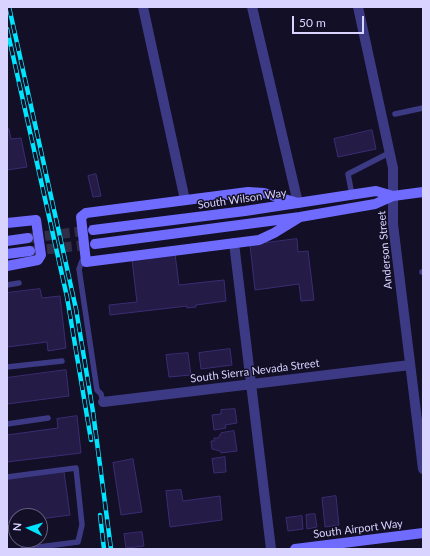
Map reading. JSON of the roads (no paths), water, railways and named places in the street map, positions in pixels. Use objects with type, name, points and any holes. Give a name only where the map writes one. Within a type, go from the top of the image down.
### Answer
[{"type":"main road","name":"South Wilson Way","points":[[93,230],[298,203],[376,191],[393,196]]},
{"type":"main road","points":[[298,203],[264,193],[248,192],[86,213],[81,217],[86,262],[264,238],[300,217]]},
{"type":"main road","name":"South Wilson Way","points":[[95,244],[300,217],[375,204],[393,196],[423,192]]},
{"type":"main road","points":[[7,223],[36,220],[41,255],[38,260],[7,266]]},
{"type":"main road","points":[[7,240],[28,238]]},
{"type":"main road","points":[[7,254],[30,252]]},
{"type":"main road","name":"South Airport Way","points":[[295,549],[423,533]]},
{"type":"street","points":[[143,7],[185,200]]},
{"type":"street","points":[[252,7],[298,203]]},
{"type":"street","name":"Anderson Street","points":[[358,7],[393,168],[392,224],[423,469]]},
{"type":"street","points":[[234,243],[271,549]]},
{"type":"street","name":"South Sierra Nevada Street","points":[[103,402],[410,365]]},
{"type":"lane","points":[[395,114],[423,108]]},
{"type":"lane","points":[[352,195],[348,174],[389,153]]},
{"type":"lane","points":[[86,262],[82,261],[80,269],[97,390],[101,394],[103,402]]},
{"type":"lane","points":[[7,285],[19,283]]},
{"type":"lane","points":[[7,367],[62,361]]},
{"type":"lane","points":[[7,424],[48,418]]},
{"type":"lane","points":[[7,477],[76,468],[82,525],[78,542],[23,549]]},
{"type":"tunnel","points":[[30,238],[91,230]]},
{"type":"tunnel","points":[[32,251],[95,244]]},
{"type":"railway","points":[[9,7],[76,309],[93,412],[111,549]]},
{"type":"railway","points":[[7,29],[67,297],[91,440]]},
{"type":"railway","points":[[100,515],[104,549]]}]
